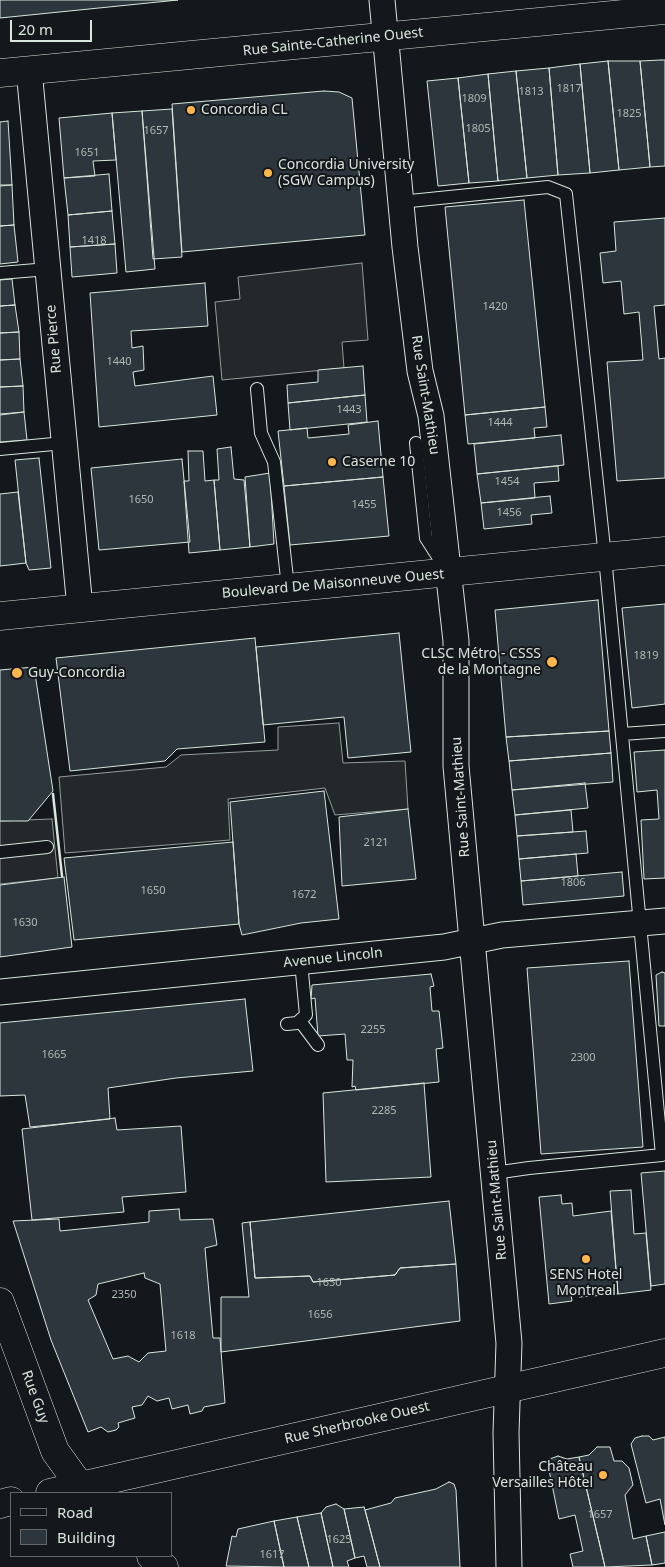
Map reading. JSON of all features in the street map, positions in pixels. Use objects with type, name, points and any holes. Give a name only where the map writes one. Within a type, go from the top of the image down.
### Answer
[{"type":"street","name":"Rue Saint-Mathieu","points":[[382,0],[400,202],[420,372],[431,416],[456,641],[456,766],[474,941],[509,1343],[506,1439],[509,1567]]},
{"type":"street","name":"Rue Sainte-Catherine Ouest","points":[[0,73],[665,10]]},
{"type":"street","name":"Rue Pierce","points":[[29,70],[80,608]]},
{"type":"street","name":"Boulevard De Maisonneuve Ouest","points":[[0,616],[665,551]]},
{"type":"street","name":"Avenue Lincoln","points":[[0,992],[444,947],[502,935],[665,921]]},
{"type":"street","name":"Rue Guy","points":[[0,1302],[55,1452],[82,1490]]},
{"type":"street","name":"Rue Sherbrooke Ouest","points":[[61,1492],[82,1490],[508,1389],[665,1354]]},
{"type":"street","points":[[152,1557],[164,1567]]},
{"type":"lane","points":[[400,202],[548,187],[566,194],[605,557],[662,1156],[529,1168],[494,1174]]},
{"type":"lane","points":[[0,273],[48,269]]},
{"type":"lane","points":[[257,389],[261,433],[274,462],[288,587]]},
{"type":"lane","points":[[0,449],[64,443]]},
{"type":"lane","points":[[416,443],[426,538],[448,573]]},
{"type":"lane","points":[[622,734],[665,731]]},
{"type":"lane","points":[[0,852],[47,847]]},
{"type":"lane","points":[[287,1024],[300,1021],[306,1012],[301,962]]},
{"type":"lane","points":[[300,1021],[318,1045]]},
{"type":"shaded area","points":[[362,263],[368,340],[342,342],[344,368],[222,380],[215,302],[240,299],[238,277]]},
{"type":"shaded area","points":[[339,723],[343,763],[405,761],[408,809],[335,815],[325,788],[228,799],[230,840],[65,853],[59,777],[166,767],[181,755],[278,750],[278,727]]},
{"type":"shaded area","points":[[52,819],[58,878],[0,884],[0,821]]},
{"type":"building","points":[[0,0],[178,0],[0,18]]},
{"type":"building","points":[[665,60],[665,166],[650,167],[640,61]]},
{"type":"building","points":[[608,61],[640,61],[650,167],[619,170]]},
{"type":"building","points":[[608,61],[619,170],[590,173],[580,64]]},
{"type":"building","points":[[580,64],[590,173],[558,175],[549,68]]},
{"type":"building","points":[[549,68],[558,175],[527,178],[516,71]]},
{"type":"building","points":[[516,71],[527,178],[498,181],[488,74]]},
{"type":"building","points":[[488,74],[498,181],[469,183],[458,78]]},
{"type":"building","points":[[458,78],[469,183],[438,186],[427,81]]},
{"type":"building","points":[[324,91],[339,92],[352,98],[365,235],[182,252],[172,104]]},
{"type":"building","points":[[172,109],[182,257],[153,259],[142,111]]},
{"type":"building","points":[[142,111],[155,269],[126,272],[112,113]]},
{"type":"building","points":[[112,113],[116,160],[93,161],[95,176],[64,178],[59,118]]},
{"type":"building","points":[[8,121],[12,185],[0,185],[0,122]]},
{"type":"building","points":[[109,174],[112,211],[68,215],[64,178]]},
{"type":"building","points":[[12,185],[14,225],[0,226],[0,186]]},
{"type":"building","points":[[524,200],[545,407],[465,415],[445,207]]},
{"type":"building","points":[[112,211],[115,244],[70,247],[68,215]]},
{"type":"building","points":[[665,218],[665,305],[654,306],[659,359],[665,358],[665,478],[617,481],[607,362],[643,360],[639,312],[624,314],[621,281],[603,283],[600,253],[616,251],[614,222]]},
{"type":"building","points":[[14,225],[18,262],[0,264],[0,226]]},
{"type":"building","points":[[115,244],[117,273],[72,277],[70,247]]},
{"type":"building","points":[[12,279],[15,305],[0,306],[0,280]]},
{"type":"building","points":[[205,283],[208,326],[131,331],[132,348],[143,346],[144,370],[133,372],[135,386],[213,376],[217,415],[99,427],[90,293]]},
{"type":"building","points":[[15,305],[19,332],[0,333],[0,306]]},
{"type":"building","points":[[19,332],[20,359],[0,360],[0,333]]},
{"type":"building","points":[[20,359],[23,386],[0,387],[0,360]]},
{"type":"building","points":[[363,366],[365,395],[288,403],[287,385],[318,382],[318,370]]},
{"type":"building","points":[[23,386],[24,412],[0,414],[0,387]]},
{"type":"building","points":[[365,395],[367,422],[290,430],[288,403]]},
{"type":"building","points":[[545,407],[547,427],[534,428],[535,438],[468,444],[465,415]]},
{"type":"building","points":[[24,412],[27,440],[0,442],[0,415]]},
{"type":"building","name":"Caserne 10","points":[[378,421],[383,477],[284,486],[278,431],[307,428],[308,438],[349,434],[348,425]]},
{"type":"building","points":[[561,435],[564,465],[477,474],[474,444]]},
{"type":"building","points":[[231,447],[234,479],[244,480],[250,547],[220,550],[214,480],[219,480],[217,449]]},
{"type":"building","points":[[188,451],[203,451],[205,481],[214,480],[220,550],[189,553],[184,481],[189,481]]},
{"type":"building","points":[[39,458],[51,568],[29,570],[26,563],[15,460]]},
{"type":"building","points":[[182,459],[190,542],[99,550],[91,468]]},
{"type":"building","points":[[558,466],[559,481],[534,483],[535,498],[481,503],[477,474]]},
{"type":"building","points":[[270,473],[274,544],[250,547],[245,477]]},
{"type":"building","points":[[383,477],[389,536],[290,545],[284,486]]},
{"type":"building","points":[[18,492],[26,563],[0,566],[0,494]]},
{"type":"building","points":[[550,496],[552,513],[531,515],[532,524],[484,529],[481,503]]},
{"type":"building","name":"CLSC Métro - CSSS de la Montagne","points":[[598,600],[609,731],[506,737],[495,610]]},
{"type":"building","points":[[665,604],[665,704],[632,708],[622,608]]},
{"type":"building","points":[[399,633],[411,752],[348,758],[344,717],[263,725],[256,647]]},
{"type":"building","points":[[255,638],[265,742],[177,749],[165,761],[70,771],[56,658]]},
{"type":"building","points":[[34,667],[53,791],[28,821],[0,821],[0,670]]},
{"type":"building","points":[[609,731],[611,753],[509,761],[506,737]]},
{"type":"building","points":[[665,750],[665,878],[644,879],[641,820],[659,819],[657,790],[637,792],[634,752]]},
{"type":"building","points":[[611,753],[613,782],[512,790],[509,761]]},
{"type":"building","points":[[585,783],[588,808],[515,815],[512,790]]},
{"type":"building","points":[[324,791],[339,919],[301,923],[242,935],[239,924],[230,802]]},
{"type":"building","points":[[408,809],[416,879],[342,886],[339,817]]},
{"type":"building","points":[[571,810],[573,832],[517,836],[515,815]]},
{"type":"building","points":[[586,831],[588,853],[519,859],[517,836]]},
{"type":"building","points":[[233,842],[239,924],[74,940],[64,858]]},
{"type":"building","points":[[576,854],[578,876],[521,881],[519,859]]},
{"type":"building","points":[[622,872],[624,896],[523,905],[521,881]]},
{"type":"building","points":[[64,877],[72,947],[0,957],[0,885]]},
{"type":"building","points":[[629,961],[643,1147],[541,1154],[527,968]]},
{"type":"building","points":[[662,972],[665,973],[665,1026],[659,1026],[656,975]]},
{"type":"building","points":[[431,974],[434,986],[430,987],[432,1011],[439,1011],[443,1048],[436,1049],[439,1082],[356,1090],[355,1086],[352,1087],[353,1060],[347,1060],[345,1034],[318,1036],[315,998],[311,999],[312,985]]},
{"type":"building","points":[[245,999],[253,1071],[176,1078],[108,1088],[110,1119],[30,1127],[25,1095],[0,1096],[0,1023]]},
{"type":"building","points":[[424,1083],[431,1177],[326,1182],[323,1093]]},
{"type":"building","points":[[115,1118],[117,1130],[181,1126],[186,1192],[122,1197],[124,1212],[32,1220],[22,1129]]},
{"type":"building","points":[[665,1171],[665,1284],[651,1286],[641,1173]]},
{"type":"building","points":[[631,1190],[634,1234],[646,1233],[651,1290],[618,1294],[610,1191]]},
{"type":"building","points":[[561,1195],[562,1204],[572,1203],[573,1216],[611,1211],[618,1294],[579,1297],[579,1293],[571,1294],[572,1301],[549,1304],[539,1197]]},
{"type":"building","points":[[449,1201],[456,1264],[400,1268],[395,1275],[313,1282],[310,1276],[255,1278],[250,1222]]},
{"type":"building","points":[[179,1209],[180,1220],[213,1219],[217,1245],[205,1248],[213,1338],[220,1338],[225,1403],[204,1407],[202,1411],[190,1414],[188,1405],[172,1409],[169,1398],[157,1401],[148,1396],[142,1405],[132,1407],[135,1418],[118,1423],[119,1427],[116,1430],[108,1432],[101,1427],[88,1432],[51,1340],[13,1221],[59,1219],[60,1231],[149,1222],[149,1211]],"holes":[[[144,1273],[145,1278],[160,1284],[166,1351],[148,1353],[139,1362],[128,1356],[113,1359],[88,1300],[96,1295],[98,1284]]]},
{"type":"building","points":[[250,1222],[255,1278],[310,1276],[313,1282],[395,1275],[400,1268],[456,1264],[460,1321],[221,1352],[221,1297],[249,1297],[242,1223]]},
{"type":"building","points":[[649,1436],[653,1440],[665,1437],[665,1525],[660,1499],[646,1503],[631,1444],[635,1438]]},
{"type":"building","points":[[597,1447],[610,1447],[614,1461],[622,1461],[629,1468],[633,1485],[625,1495],[633,1539],[646,1536],[652,1565],[605,1567],[579,1457],[589,1455]]},
{"type":"building","points":[[558,1456],[567,1459],[579,1457],[605,1567],[573,1567],[570,1554],[583,1551],[575,1515],[559,1519],[547,1460]]},
{"type":"building","points":[[449,1482],[454,1484],[456,1490],[460,1567],[380,1567],[365,1510],[391,1503],[395,1498],[436,1489]]},
{"type":"building","points":[[336,1504],[344,1509],[355,1558],[347,1561],[349,1567],[333,1567],[321,1513],[326,1507]]},
{"type":"building","points":[[364,1507],[380,1567],[367,1567],[364,1556],[355,1558],[344,1509]]},
{"type":"building","points":[[321,1513],[333,1567],[309,1567],[297,1517]]},
{"type":"building","points":[[297,1517],[309,1567],[284,1567],[274,1521]]},
{"type":"building","points":[[274,1521],[284,1567],[226,1566],[232,1536],[236,1537],[238,1529]]},
{"type":"building","points":[[665,1532],[665,1563],[652,1565],[646,1536]]},
{"type":"wall","points":[[53,794],[62,876]]},
{"type":"place","name":"Concordia CL","points":[[191,110]]},
{"type":"place","name":"Concordia University (SGW Campus)","points":[[268,173]]},
{"type":"place","name":"Caserne 10","points":[[332,462]]},
{"type":"place","name":"CLSC Métro - CSSS de la Montagne","points":[[552,662]]},
{"type":"place","name":"Guy-Concordia","points":[[17,673]]},
{"type":"place","name":"SENS Hotel Montreal","points":[[586,1259]]},
{"type":"place","name":"Château Versailles Hôtel","points":[[603,1475]]}]
